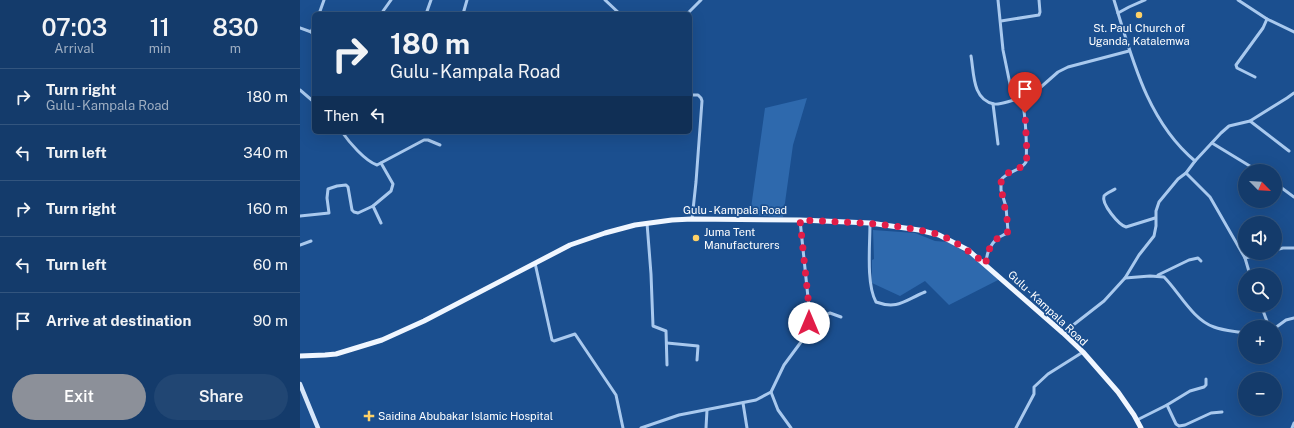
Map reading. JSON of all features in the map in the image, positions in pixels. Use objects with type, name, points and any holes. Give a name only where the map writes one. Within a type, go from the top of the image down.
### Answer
[{"type":"main road","name":"Gulu - Kampala Road","points":[[300,356],[336,354],[382,340],[424,321],[570,245],[605,233],[646,223],[692,219],[800,220],[870,223],[918,230],[939,235],[968,250],[986,264],[1083,352],[1118,392],[1141,428]]},
{"type":"street","points":[[320,12],[324,0]]},
{"type":"street","points":[[383,12],[391,0]]},
{"type":"street","points":[[427,12],[432,0]]},
{"type":"street","points":[[464,12],[467,0]]},
{"type":"street","points":[[605,0],[618,12]]},
{"type":"street","points":[[689,12],[701,0]]},
{"type":"street","points":[[998,0],[1003,50],[1011,89],[1015,100]]},
{"type":"street","points":[[1001,21],[1039,15],[1039,0]]},
{"type":"street","points":[[1114,0],[1130,51],[1150,101],[1163,125],[1177,144],[1195,161]]},
{"type":"street","points":[[1118,13],[1145,0]]},
{"type":"street","points":[[1238,0],[1267,20],[1294,32]]},
{"type":"street","points":[[1255,76],[1237,68],[1236,65],[1263,28],[1267,20]]},
{"type":"street","points":[[300,28],[312,32]]},
{"type":"street","points":[[1020,102],[1033,94],[1058,72],[1068,67],[1130,51]]},
{"type":"street","points":[[971,56],[977,93],[993,104],[1015,100],[1020,102],[1023,104],[1025,113],[1026,163],[1021,168],[1006,174],[1001,180],[1001,190],[1006,207],[1008,231],[997,238],[993,244],[986,256],[986,264]]},
{"type":"street","points":[[300,90],[312,100]]},
{"type":"street","points":[[1063,333],[1104,301],[1125,278],[1139,255],[1154,236],[1156,226],[1156,208],[1162,197],[1178,179],[1186,173],[1195,161],[1227,127],[1250,121],[1294,93]]},
{"type":"street","points":[[692,95],[698,95],[702,101],[692,219]]},
{"type":"street","points":[[993,104],[998,144]]},
{"type":"street","points":[[1250,121],[1289,151]]},
{"type":"street","points":[[344,134],[371,162],[377,165],[424,140],[440,145]]},
{"type":"street","points":[[1212,143],[1246,164]]},
{"type":"street","points":[[300,216],[329,213],[327,191],[328,189],[336,186],[348,186],[352,210],[354,212],[358,213],[373,206],[393,188],[393,184],[381,163]]},
{"type":"street","points":[[1186,173],[1210,197],[1238,247]]},
{"type":"street","points":[[1282,188],[1294,197]]},
{"type":"street","points":[[1115,189],[1106,194],[1104,198],[1105,204],[1122,226],[1126,227],[1155,218]]},
{"type":"street","points":[[373,206],[381,224]]},
{"type":"street","points":[[641,428],[679,415],[756,400],[771,392],[784,364],[801,342],[809,323],[810,317],[800,220]]},
{"type":"street","points":[[646,223],[651,274],[653,326],[666,331],[666,365]]},
{"type":"street","points":[[870,223],[870,284],[872,296],[876,302],[886,306],[897,305],[925,292]]},
{"type":"street","points":[[300,245],[311,241]]},
{"type":"street","points":[[1282,248],[1294,248]]},
{"type":"street","points":[[1157,276],[1189,260],[1198,258],[1201,261]]},
{"type":"street","points":[[534,263],[552,340],[554,341],[575,333],[616,395],[623,428]]},
{"type":"street","points":[[1125,278],[1164,277],[1184,302],[1205,323],[1222,330],[1238,332]]},
{"type":"street","points":[[809,323],[830,313],[841,316]]},
{"type":"street","points":[[1282,323],[1294,318]]},
{"type":"street","points":[[666,343],[698,346],[697,360]]},
{"type":"street","points":[[1016,428],[1034,394],[1034,387],[1048,374],[1083,352]]},
{"type":"street","points":[[1137,420],[1167,405],[1190,391],[1204,387],[1206,385],[1206,379]]},
{"type":"street","points":[[300,384],[318,428]]},
{"type":"street","points":[[771,392],[778,410],[791,428]]},
{"type":"street","points":[[743,403],[747,428]]},
{"type":"street","points":[[1167,405],[1176,424],[1179,426],[1211,414],[1222,412]]},
{"type":"street","points":[[706,428],[707,410]]},
{"type":"street","points":[[1292,428],[1294,423]]},
{"type":"shaded area","points":[[807,98],[793,145],[783,217],[750,215],[765,108]]},
{"type":"shaded area","points":[[873,230],[915,233],[935,241],[948,242],[972,256],[1000,279],[949,305],[925,281],[900,296],[872,283],[872,260],[874,259]]},
{"type":"place","name":"St. Paul Church of Uganda, Katalemwa","points":[[1139,15]]},
{"type":"place","name":"Juma Tent Manufacturers","points":[[696,238]]},
{"type":"place","name":"Saidina Abubakar Islamic Hospital","points":[[369,416]]},
{"type":"route","points":[[809,323],[810,317],[800,220],[870,223],[918,230],[939,235],[968,250],[986,264],[986,256],[993,244],[997,238],[1007,233],[1009,228],[1006,207],[1001,190],[1001,180],[1006,174],[1021,168],[1026,163],[1025,113]]}]
